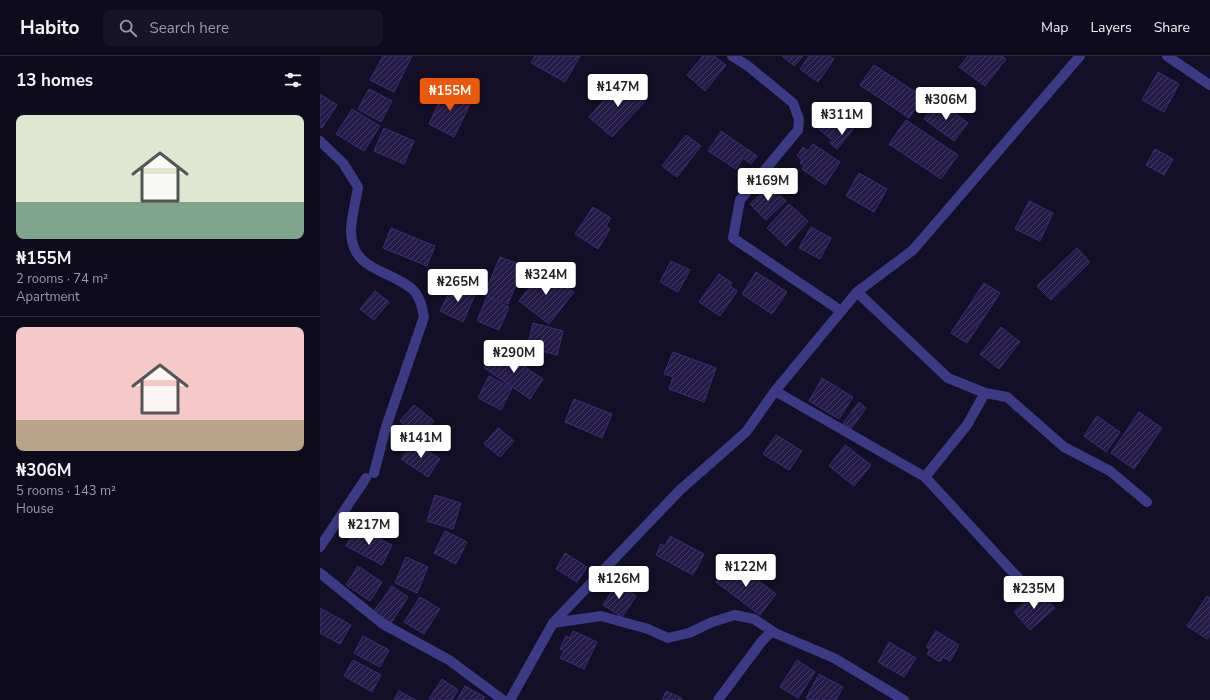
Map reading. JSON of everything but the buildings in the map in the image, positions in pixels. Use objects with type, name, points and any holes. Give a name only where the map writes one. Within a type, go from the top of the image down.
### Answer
[{"type":"street","points":[[732,56],[748,66],[793,103],[799,119],[798,130],[740,200],[733,238],[841,311]]},
{"type":"street","points":[[510,700],[553,623],[680,490],[746,432],[775,391],[857,292],[913,250],[1080,56]]},
{"type":"street","points":[[1166,56],[1210,85]]},
{"type":"street","points":[[320,141],[343,163],[358,186],[351,230],[356,254],[367,264],[412,289],[420,300],[424,317],[370,475],[320,547]]},
{"type":"street","points":[[857,292],[948,378],[985,393],[1007,397],[1064,447],[1110,471],[1148,502]]},
{"type":"street","points":[[775,391],[926,477],[1021,581]]},
{"type":"street","points":[[926,477],[967,425],[985,393]]},
{"type":"street","points":[[320,574],[383,624],[449,660],[503,700]]},
{"type":"street","points":[[553,623],[601,616],[648,628],[668,638],[735,615],[754,619],[775,632],[834,658],[904,700]]},
{"type":"street","points":[[718,700],[762,641],[770,634],[775,632]]}]
